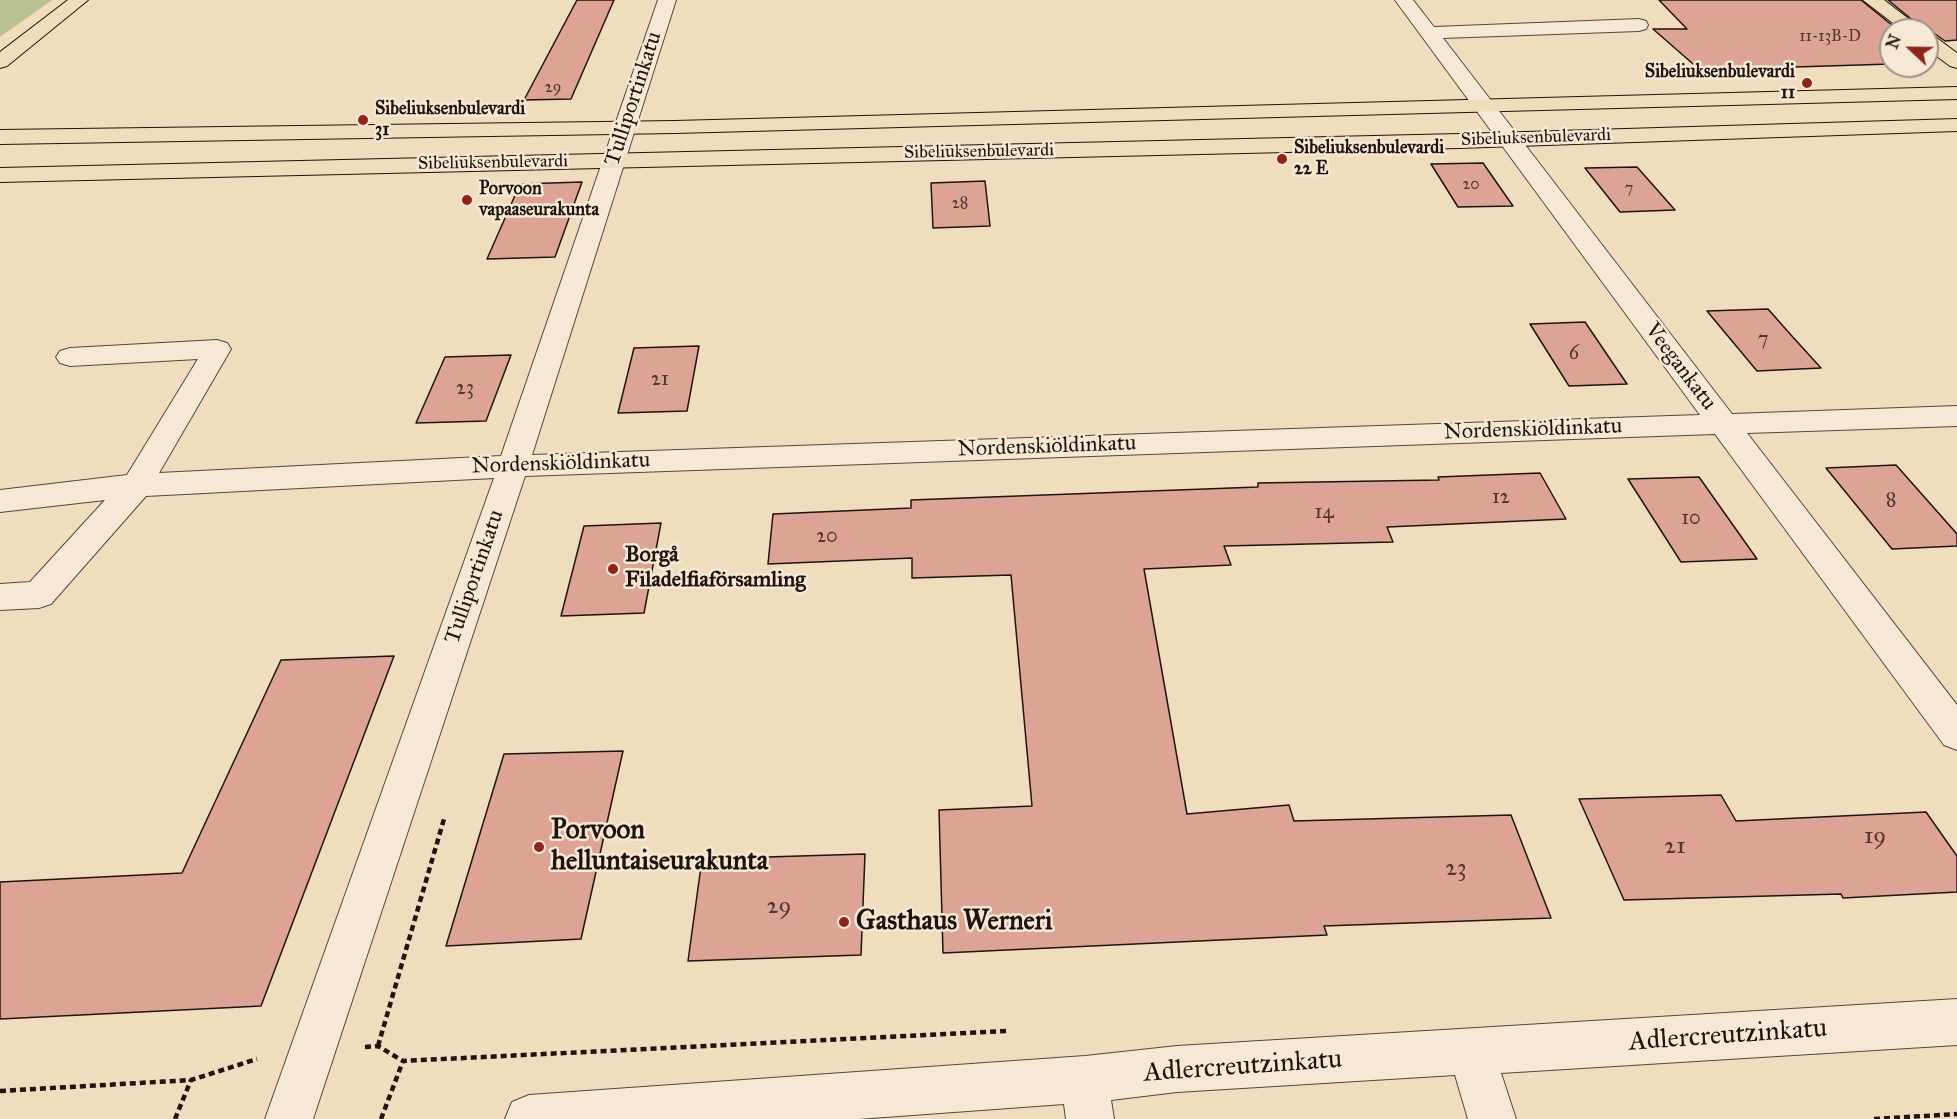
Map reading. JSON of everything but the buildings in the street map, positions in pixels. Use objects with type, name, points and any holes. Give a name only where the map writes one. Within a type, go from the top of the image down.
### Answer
[{"type":"main road","points":[[0,62],[79,0]]},
{"type":"main road","points":[[1872,0],[1897,18]]},
{"type":"main road","points":[[1939,49],[1957,62]]},
{"type":"main road","name":"Sibeliuksenbulevardi","points":[[0,137],[624,128],[1957,93]]},
{"type":"main road","name":"Sibeliuksenbulevardi","points":[[0,175],[1509,140],[1957,125]]},
{"type":"street","name":"Tulliportinkatu","points":[[289,1119],[513,466],[668,0]]},
{"type":"street","name":"Veegankatu","points":[[1404,0],[1957,734]]},
{"type":"street","points":[[1430,33],[1639,25]]},
{"type":"street","points":[[0,597],[39,595],[137,485],[217,349],[70,357]]},
{"type":"street","name":"Nordenskiöldinkatu","points":[[0,501],[137,485],[513,466],[1957,416]]},
{"type":"street","name":"Adlercreutzinkatu","points":[[529,1119],[1087,1099],[1177,1069],[1957,1022]]},
{"type":"street","points":[[1471,1052],[1492,1119]]},
{"type":"path","points":[[0,1091],[192,1080],[255,1059],[312,1050],[378,1046],[403,1061],[1018,1030]]},
{"type":"path","points":[[381,1119],[403,1061]]},
{"type":"path","points":[[175,1119],[192,1080]]},
{"type":"path","points":[[1874,1119],[1957,1114]]},
{"type":"green space","points":[[0,0],[52,0],[0,37]]},
{"type":"place","name":"Sibeliuksenbulevardi 11","points":[[1807,83]]},
{"type":"place","name":"Sibeliuksenbulevardi 31","points":[[363,120]]},
{"type":"place","name":"Sibeliuksenbulevardi 22 E","points":[[1282,159]]},
{"type":"place","name":"Porvoon vapaaseurakunta","points":[[467,200]]},
{"type":"place","name":"Borgå Filadelfiaförsamling","points":[[613,569]]},
{"type":"place","name":"Porvoon helluntaiseurakunta","points":[[539,847]]},
{"type":"place","name":"Gasthaus Werneri","points":[[844,922]]}]
